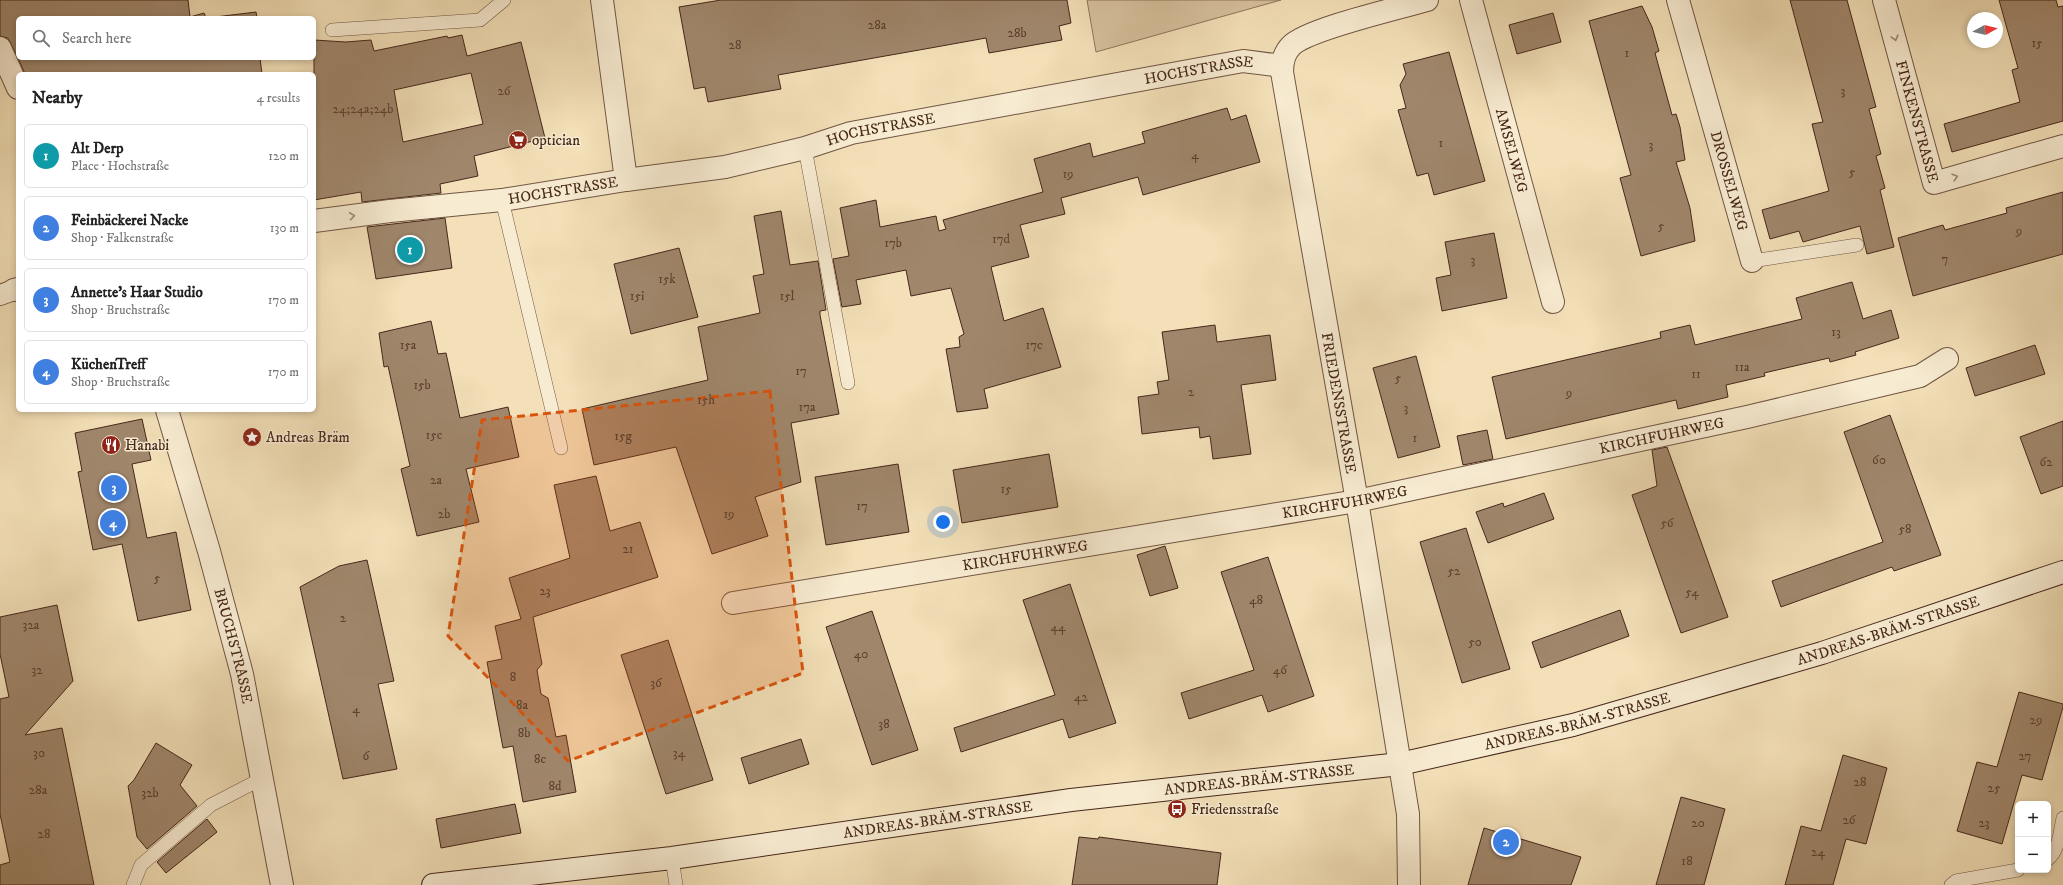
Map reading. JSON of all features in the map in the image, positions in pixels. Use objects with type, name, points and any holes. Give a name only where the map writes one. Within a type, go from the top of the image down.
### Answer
[{"type":"street","points":[[602,0],[626,180]]},
{"type":"street","points":[[1282,66],[1290,46],[1302,39],[1321,31],[1427,0]]},
{"type":"street","name":"AMSELWEG","points":[[1471,0],[1554,302]]},
{"type":"street","name":"DROSSELWEG","points":[[1678,0],[1752,261]]},
{"type":"street","name":"FINKENSTRASSE","points":[[1884,0],[1934,183],[2063,146]]},
{"type":"street","points":[[0,48],[16,84]]},
{"type":"street","name":"HOCHSTRASSE","points":[[316,221],[390,211],[502,200],[626,180],[726,167],[805,148],[851,133],[1243,61],[1282,66]]},
{"type":"street","name":"FRIEDENSSTRASSE","points":[[1282,66],[1284,88],[1357,501],[1408,814],[1409,885]]},
{"type":"street","name":"KIRCHFUHRWEG","points":[[733,603],[1357,501],[1747,417],[1920,376],[1947,359]]},
{"type":"street","name":"BRUCHSTRASSE","points":[[168,412],[209,552],[242,674],[282,885]]},
{"type":"street","name":"ANDREAS-BRÄM-STRASSE","points":[[433,885],[672,858],[1071,800],[1400,764],[1573,725],[1815,656],[2063,572]]},
{"type":"lane","points":[[332,30],[480,20],[504,0]]},
{"type":"lane","points":[[805,148],[848,382]]},
{"type":"lane","points":[[502,200],[561,448]]},
{"type":"lane","name":"DROSSELWEG","points":[[1752,261],[1857,245]]},
{"type":"lane","points":[[133,885],[141,866],[211,805],[262,778]]},
{"type":"lane","points":[[2051,857],[2056,848],[2063,818]]},
{"type":"lane","points":[[672,858],[676,885]]},
{"type":"lane","points":[[1951,885],[1956,881],[2015,871]]},
{"type":"highlighted area","points":[[770,391],[803,673],[568,761],[448,636],[482,420]]},
{"type":"shaded area","points":[[1087,0],[1281,0],[1096,52]]},
{"type":"building","points":[[0,0],[188,0],[190,16],[16,16],[16,54],[8,38],[0,36]]},
{"type":"building","points":[[721,0],[1067,0],[1071,23],[1059,26],[1062,40],[989,53],[986,38],[778,75],[781,89],[708,102],[705,87],[694,89],[679,7]]},
{"type":"building","points":[[1790,0],[1847,0],[1876,107],[1869,109],[1881,154],[1876,156],[1885,188],[1880,190],[1894,247],[1867,254],[1860,226],[1803,242],[1799,231],[1770,239],[1762,210],[1829,191],[1812,124],[1823,122]]},
{"type":"building","points":[[1999,0],[2056,0],[2058,7],[2063,6],[2063,121],[1952,152],[1944,124],[2020,102],[2012,70],[2018,68]]},
{"type":"building","points":[[1642,6],[1652,27],[1659,51],[1655,53],[1672,115],[1676,114],[1680,127],[1685,160],[1676,162],[1690,208],[1695,241],[1641,256],[1620,178],[1631,175],[1589,21]]},
{"type":"building","points":[[256,12],[257,16],[223,16]]},
{"type":"building","points":[[204,13],[205,16],[194,16]]},
{"type":"building","points":[[1553,13],[1561,42],[1517,54],[1509,25]]},
{"type":"building","points":[[462,35],[467,56],[521,42],[545,138],[474,156],[478,176],[440,184],[441,193],[362,202],[361,192],[316,200],[316,72],[314,72],[314,60],[316,60],[316,40],[346,42],[371,40],[374,51],[447,36],[448,38]],"holes":[[[471,73],[483,124],[403,142],[394,90]]]},
{"type":"building","points":[[1449,52],[1485,181],[1434,195],[1428,173],[1417,176],[1398,110],[1406,108],[1400,85],[1406,74],[1403,64]]},
{"type":"building","points":[[19,60],[260,60],[262,72],[24,72]]},
{"type":"building","points":[[1227,108],[1231,120],[1246,115],[1260,162],[1143,195],[1138,177],[1061,198],[1065,214],[1020,225],[1029,257],[991,267],[1004,321],[1043,308],[1061,367],[984,389],[988,408],[957,412],[946,349],[960,347],[959,337],[964,334],[951,288],[911,296],[906,270],[856,280],[861,304],[842,307],[833,259],[849,256],[840,208],[876,200],[880,227],[936,216],[939,231],[946,229],[943,220],[1043,192],[1034,159],[1090,143],[1093,157],[1145,143],[1142,132]]},
{"type":"building","points":[[2063,192],[2063,254],[1913,296],[1898,238],[1943,225],[1945,230],[2007,213],[2006,208]]},
{"type":"building","points":[[781,211],[790,265],[818,261],[826,310],[820,311],[820,315],[839,414],[791,423],[801,482],[755,497],[768,536],[712,554],[676,447],[594,465],[582,409],[708,380],[698,327],[760,313],[753,276],[764,274],[754,216]]},
{"type":"building","points":[[445,218],[452,268],[376,279],[367,227]]},
{"type":"building","points":[[1494,233],[1507,298],[1442,311],[1436,278],[1451,275],[1445,242]]},
{"type":"building","points":[[679,248],[698,317],[631,334],[614,264]]},
{"type":"building","points":[[1852,282],[1863,319],[1891,310],[1899,338],[1855,352],[1856,355],[1830,362],[1829,358],[1764,373],[1765,376],[1726,385],[1728,397],[1678,409],[1676,400],[1506,439],[1492,377],[1661,338],[1660,332],[1690,325],[1695,345],[1802,319],[1796,298]]},
{"type":"building","points":[[431,321],[438,354],[446,353],[460,418],[508,407],[519,457],[466,469],[479,522],[417,536],[401,469],[410,466],[388,366],[384,367],[379,333]]},
{"type":"building","points":[[1215,325],[1217,342],[1270,335],[1276,380],[1241,385],[1251,454],[1213,459],[1210,436],[1200,438],[1199,427],[1142,434],[1138,397],[1159,394],[1157,382],[1169,380],[1162,332]]},
{"type":"building","points":[[2035,345],[2045,374],[1975,396],[1966,368]]},
{"type":"building","points":[[1416,356],[1440,447],[1398,458],[1373,368]]},
{"type":"building","points":[[1890,415],[1941,555],[1894,571],[1892,567],[1781,607],[1772,581],[1883,542],[1844,432]]},
{"type":"building","points":[[142,419],[151,460],[132,464],[147,538],[176,532],[191,610],[138,621],[122,544],[93,550],[78,472],[82,471],[75,433]]},
{"type":"building","points":[[2063,421],[2063,486],[2041,494],[2020,437]]},
{"type":"building","points":[[1487,430],[1493,459],[1463,465],[1457,436]]},
{"type":"building","points":[[1667,447],[1728,617],[1681,633],[1632,495],[1657,486],[1652,450]]},
{"type":"building","points":[[1049,454],[1058,507],[962,523],[953,470]]},
{"type":"building","points":[[898,464],[909,532],[826,545],[815,477]]},
{"type":"building","points":[[596,476],[610,531],[640,522],[658,577],[533,617],[542,664],[537,670],[541,694],[548,698],[556,737],[566,735],[576,792],[523,802],[513,746],[503,748],[487,662],[502,659],[495,626],[521,619],[509,578],[570,558],[554,485]]},
{"type":"building","points":[[1544,493],[1554,519],[1488,543],[1476,512],[1503,503],[1504,507]]},
{"type":"building","points":[[1466,528],[1510,669],[1462,683],[1420,542]]},
{"type":"building","points":[[1165,546],[1178,588],[1150,596],[1137,555]]},
{"type":"building","points":[[1268,557],[1314,696],[1268,712],[1262,695],[1189,719],[1181,693],[1254,670],[1221,572]]},
{"type":"building","points":[[367,560],[394,681],[378,684],[397,769],[343,779],[300,587],[339,566]]},
{"type":"building","points":[[1070,584],[1116,723],[1069,738],[1063,719],[961,752],[954,728],[1055,695],[1023,600]]},
{"type":"building","points":[[57,605],[73,681],[25,735],[62,728],[94,885],[0,885],[0,865],[10,862],[0,814],[0,699],[9,697],[0,654],[0,617]]},
{"type":"building","points":[[1620,610],[1629,636],[1541,668],[1532,642]]},
{"type":"building","points":[[872,611],[918,750],[872,765],[826,627]]},
{"type":"building","points":[[668,640],[713,780],[666,794],[621,655]]},
{"type":"building","points":[[2019,692],[2063,704],[2063,707],[2042,780],[2022,775],[2002,844],[1957,831],[1977,762],[1997,767]]},
{"type":"building","points":[[801,739],[809,764],[749,784],[741,758]]},
{"type":"building","points":[[156,743],[192,765],[180,785],[197,806],[147,849],[137,837],[128,786],[134,780]]},
{"type":"building","points":[[1843,755],[1887,768],[1866,844],[1846,839],[1833,885],[1785,885],[1801,826],[1821,831]]},
{"type":"building","points":[[1681,797],[1725,809],[1704,885],[1656,885]]},
{"type":"building","points":[[515,804],[521,833],[441,848],[436,819]]},
{"type":"building","points":[[207,819],[217,832],[166,873],[157,862]]},
{"type":"building","points":[[1484,828],[1581,857],[1571,885],[1468,885]]},
{"type":"building","points":[[1079,837],[1098,839],[1099,837],[1221,853],[1217,885],[1072,885]]},
{"type":"place","name":"optician","points":[[518,140]]},
{"type":"place","name":"Alt Derp","points":[[410,250]]},
{"type":"place","name":"Andreas Bräm","points":[[252,437]]},
{"type":"place","name":"Hanabi","points":[[111,445]]},
{"type":"place","name":"Annette's Haar Studio","points":[[114,488]]},
{"type":"place","name":"KüchenTreff","points":[[113,523]]},
{"type":"place","name":"Friedensstraße","points":[[1177,809]]},
{"type":"place","name":"Feinbäckerei Nacke","points":[[1506,842]]}]
